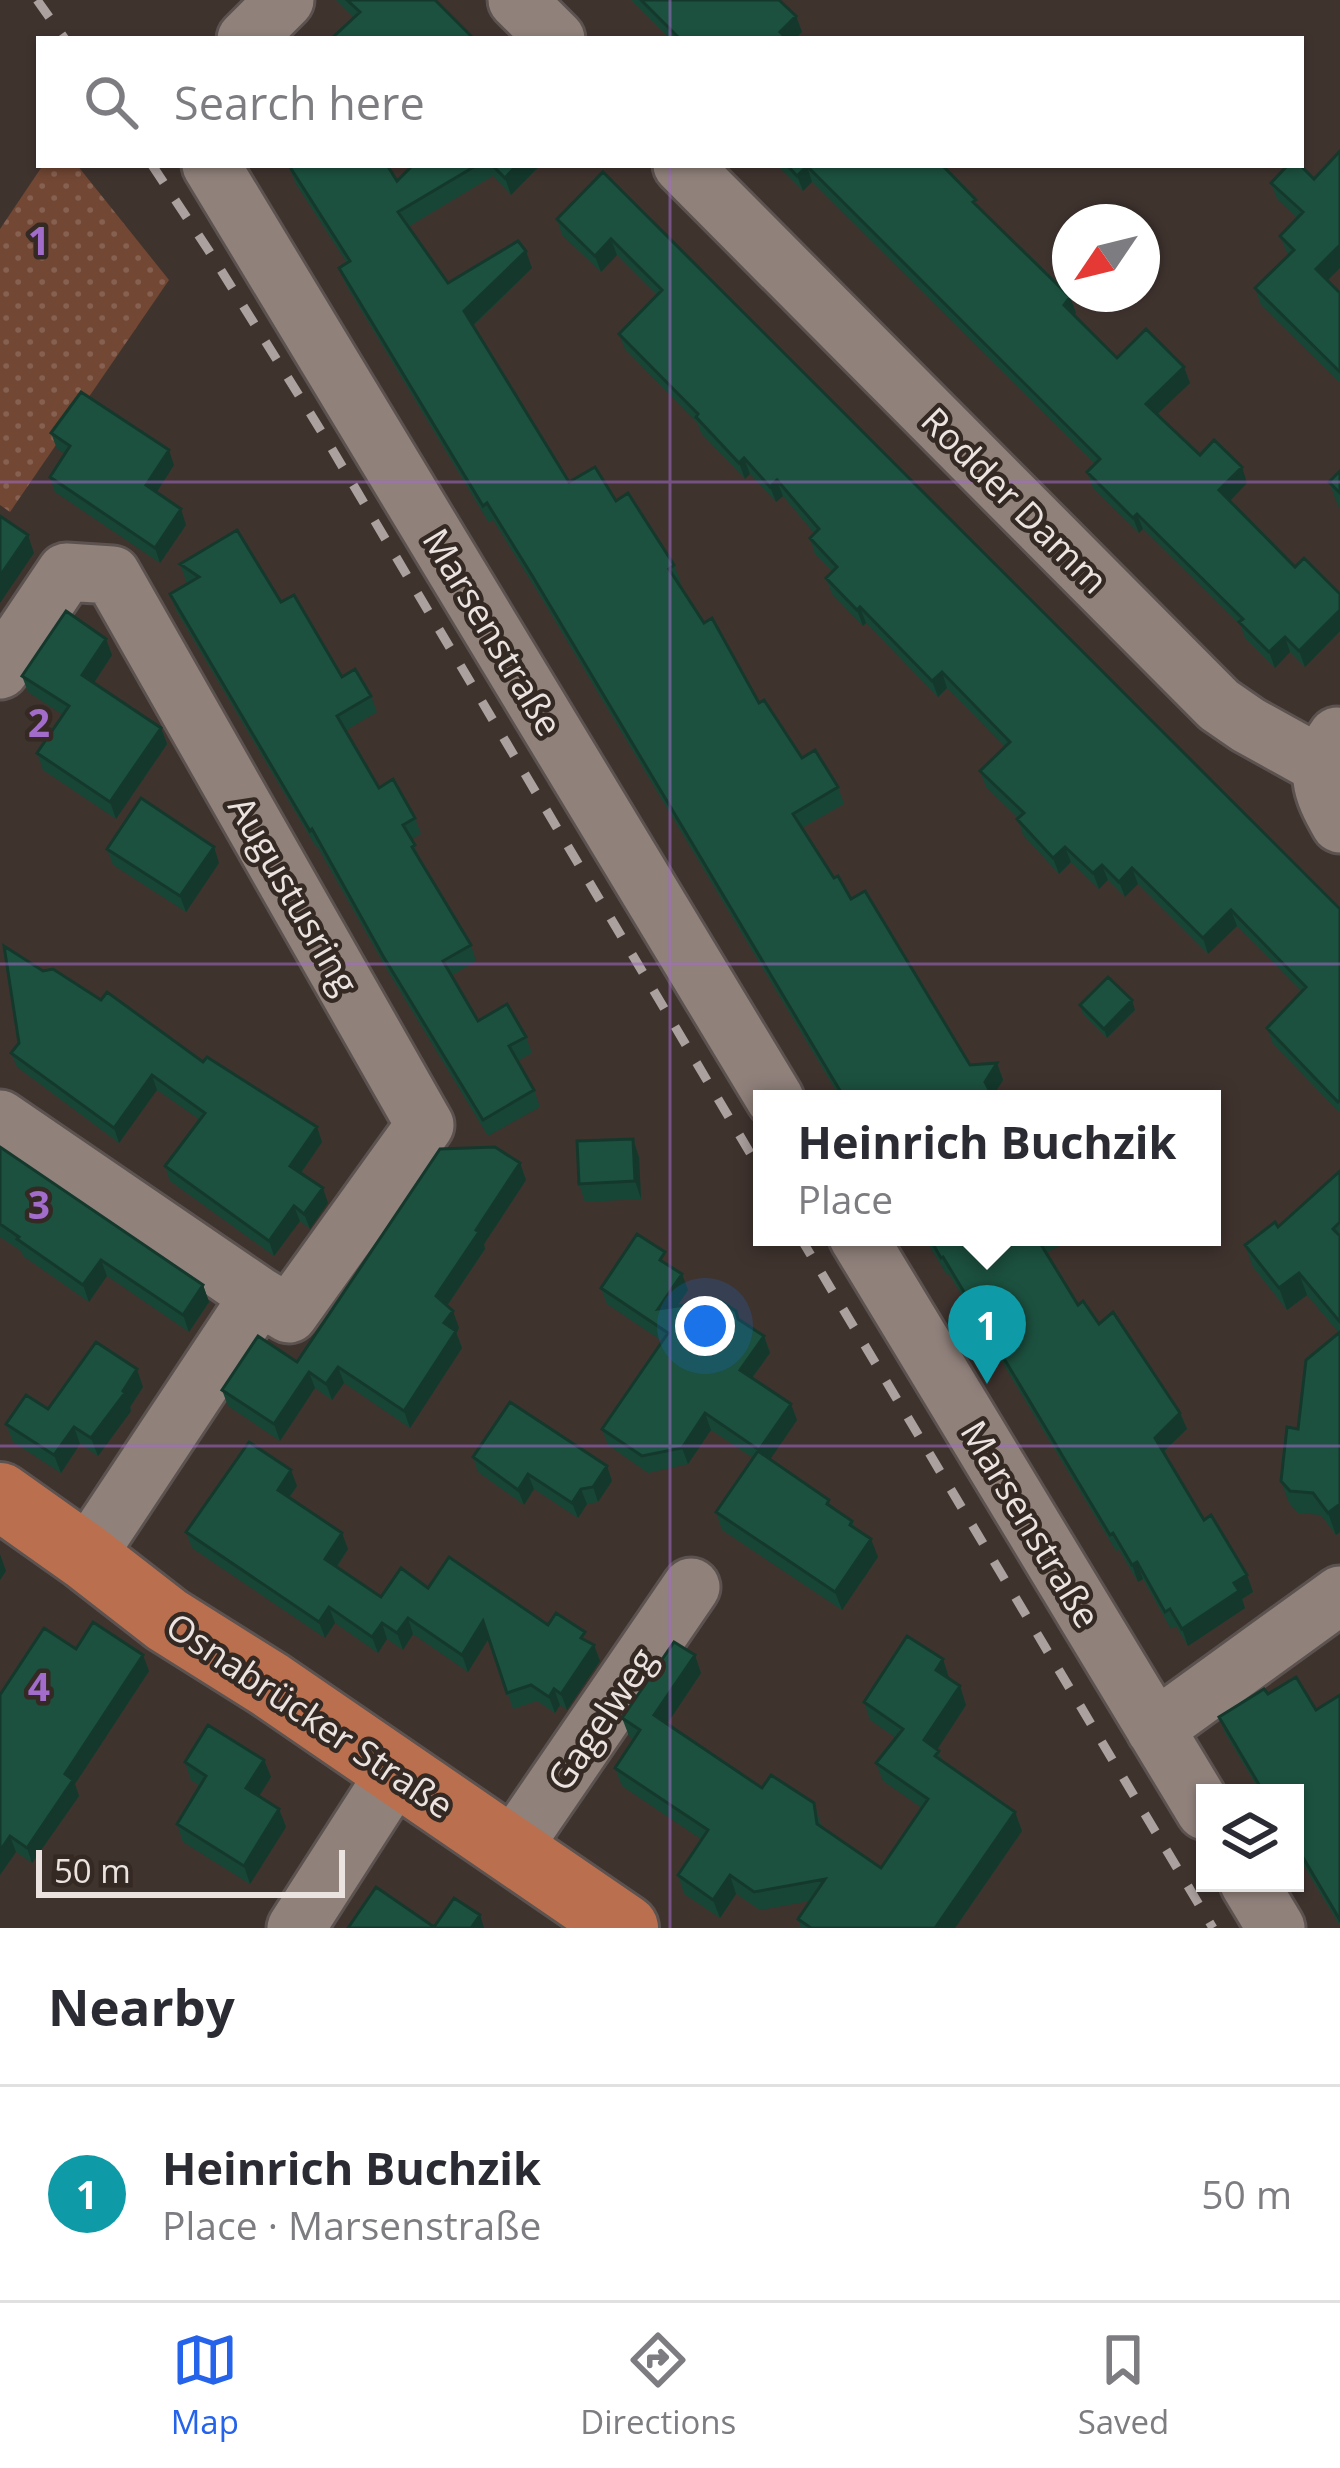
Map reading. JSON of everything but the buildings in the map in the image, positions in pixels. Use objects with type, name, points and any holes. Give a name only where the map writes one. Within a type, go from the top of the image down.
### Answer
[{"type":"main road","name":"Osnabrücker Straße","points":[[0,1496],[166,1620],[269,1684],[625,1928]]},
{"type":"street","points":[[249,36],[285,0]]},
{"type":"street","points":[[518,0],[553,36]]},
{"type":"street","name":"Marsenstraße","points":[[213,168],[770,1090]]},
{"type":"street","name":"Rodder Damm","points":[[685,168],[1219,704],[1248,725],[1331,749],[1323,793],[1340,824]]},
{"type":"street","name":"Augustusring","points":[[0,670],[66,572],[112,575],[425,1125],[289,1314],[259,1296]]},
{"type":"street","points":[[0,1119],[259,1296],[86,1557]]},
{"type":"street","name":"Marsenstraße","points":[[863,1246],[1196,1796]]},
{"type":"street","name":"Gagelweg","points":[[511,1850],[691,1587]]},
{"type":"street","points":[[1155,1729],[1340,1595]]},
{"type":"street","points":[[296,1928],[396,1772]]},
{"type":"street","points":[[1254,1892],[1276,1928]]},
{"type":"shaded area","points":[[41,168],[79,168],[169,280],[10,512],[0,505],[0,229]]},
{"type":"railway","points":[[37,0],[63,36]]},
{"type":"railway","points":[[154,168],[323,434],[753,1158]]},
{"type":"railway","points":[[805,1246],[1213,1928]]},
{"type":"place","name":"Heinrich Buchzik","points":[[987,1384]]}]
